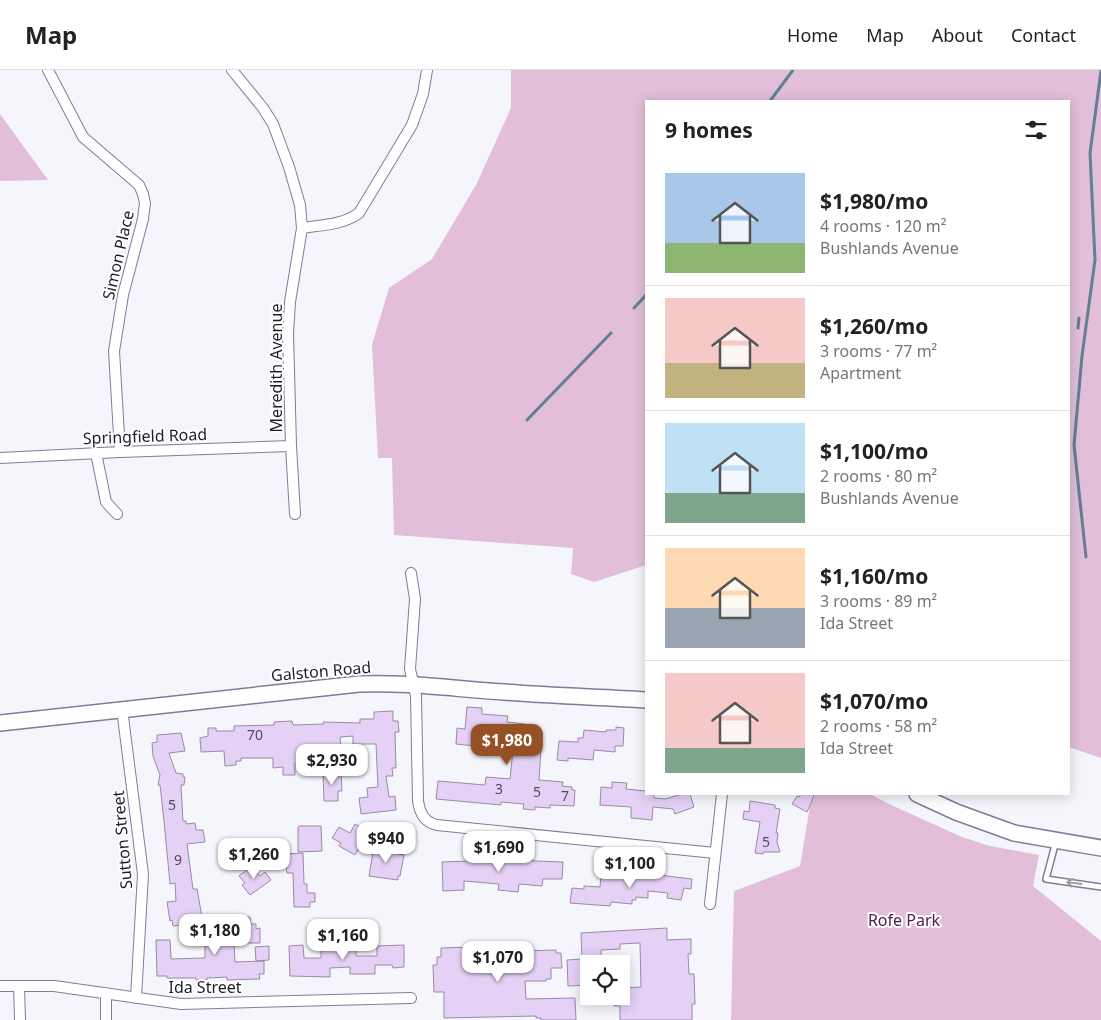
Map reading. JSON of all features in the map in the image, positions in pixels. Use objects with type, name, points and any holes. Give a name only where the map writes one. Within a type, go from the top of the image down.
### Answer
[{"type":"main road","name":"Galston Road","points":[[0,723],[359,684],[414,684],[506,692],[645,700]]},
{"type":"main road","points":[[919,795],[956,812],[1014,833],[1101,848]]},
{"type":"street","name":"Simon Place","points":[[48,70],[83,137],[139,185],[144,194],[143,219],[123,295],[114,351],[120,452]]},
{"type":"street","name":"Meredith Avenue","points":[[232,70],[263,108],[273,124],[289,167],[300,205],[302,228],[288,325],[295,514]]},
{"type":"street","points":[[302,228],[332,224],[351,219],[359,213],[412,125],[423,94],[427,70]]},
{"type":"street","name":"Springfield Road","points":[[0,458],[291,446]]},
{"type":"street","points":[[96,453],[106,502],[117,514]]},
{"type":"street","points":[[411,573],[415,599],[410,669],[416,696],[418,801],[421,813],[428,822],[437,825],[715,854]]},
{"type":"street","name":"Sutton Street","points":[[122,709],[143,874],[136,998]]},
{"type":"street","points":[[710,904],[722,795]]},
{"type":"street","name":"Ida Street","points":[[0,986],[54,986],[181,1004],[411,998]]},
{"type":"street","points":[[19,986],[20,1020]]},
{"type":"street","points":[[106,994],[106,1020]]},
{"type":"lane","points":[[1056,841],[1046,879],[1101,887]]},
{"type":"green space","points":[[511,70],[1101,70],[1101,758],[1070,747],[1070,100],[645,100],[645,565],[594,582],[571,574],[573,548],[394,535],[392,458],[378,458],[372,345],[389,288],[432,259],[476,185],[511,108]]},
{"type":"green space","points":[[0,114],[48,180],[0,181]]},
{"type":"green space","name":"Rofe Park","points":[[812,795],[872,795],[962,837],[990,846],[1039,855],[1033,886],[1101,941],[1101,1020],[731,1020],[734,891],[800,866]]},
{"type":"building","points":[[467,707],[482,708],[482,714],[508,716],[507,722],[525,724],[524,731],[542,732],[539,780],[563,782],[562,786],[572,787],[572,790],[575,790],[574,806],[550,805],[550,808],[535,807],[535,810],[523,809],[524,804],[501,802],[501,805],[436,799],[438,781],[485,785],[486,777],[510,779],[513,750],[456,744],[457,728],[465,729]]},
{"type":"building","points":[[393,711],[393,721],[398,721],[399,732],[395,732],[396,768],[392,768],[393,776],[386,776],[389,797],[395,796],[396,810],[361,814],[359,798],[368,797],[367,788],[378,787],[376,744],[353,744],[353,736],[340,737],[341,748],[318,749],[318,762],[295,763],[295,775],[283,775],[283,767],[273,768],[273,758],[241,758],[241,761],[236,761],[236,765],[225,766],[224,751],[201,752],[200,738],[208,736],[208,728],[216,728],[216,731],[234,731],[234,726],[274,725],[274,722],[292,721],[293,725],[324,724],[323,722],[360,723],[360,719],[374,719],[374,712]]},
{"type":"building","points":[[616,727],[624,728],[623,746],[615,746],[615,752],[594,750],[593,760],[568,758],[568,761],[557,760],[559,741],[578,742],[578,738],[583,738],[584,730],[606,732],[606,730],[616,730]]},
{"type":"building","points":[[181,733],[185,751],[169,753],[176,773],[183,774],[183,777],[185,777],[184,785],[181,785],[183,821],[186,821],[186,824],[195,823],[196,830],[203,830],[205,842],[187,844],[193,889],[197,889],[202,917],[190,918],[191,924],[173,926],[172,920],[170,921],[167,902],[176,901],[175,883],[170,884],[160,785],[158,785],[160,775],[153,756],[152,743],[157,742],[157,735]]},
{"type":"building","points":[[341,772],[342,791],[338,791],[338,801],[324,801],[323,773]]},
{"type":"building","points":[[612,782],[627,783],[626,789],[645,791],[645,795],[654,795],[654,798],[665,799],[679,795],[690,795],[694,807],[675,814],[673,809],[653,807],[652,820],[631,818],[631,807],[600,805],[601,787],[612,788]]},
{"type":"building","points":[[800,795],[814,795],[807,812],[792,804],[797,796],[799,797]]},
{"type":"building","points":[[750,801],[775,805],[775,808],[780,809],[776,833],[778,833],[777,842],[780,852],[755,853],[760,822],[743,819],[744,811],[749,812]]},
{"type":"building","points":[[355,824],[365,830],[362,835],[365,836],[355,855],[339,846],[341,843],[332,838],[339,827],[350,833]]},
{"type":"building","points":[[299,826],[321,826],[322,851],[298,852]]},
{"type":"building","points":[[374,846],[383,848],[382,851],[404,855],[398,880],[369,876]]},
{"type":"building","points":[[303,853],[304,884],[307,884],[307,893],[315,893],[315,902],[310,902],[310,907],[294,907],[293,873],[287,873],[284,854]]},
{"type":"building","points":[[471,856],[502,860],[502,857],[563,862],[562,879],[543,879],[542,886],[519,884],[518,892],[498,890],[499,884],[464,881],[464,890],[443,891],[442,862],[470,861]]},
{"type":"building","points":[[252,866],[260,876],[265,872],[271,880],[250,895],[242,885],[245,883],[239,876]]},
{"type":"building","points":[[641,869],[651,870],[650,874],[692,879],[691,889],[684,888],[681,900],[667,898],[668,893],[648,891],[648,898],[636,897],[636,900],[632,900],[632,904],[611,902],[610,906],[570,903],[572,888],[584,889],[584,886],[600,887],[601,876],[608,876],[608,873],[635,876],[636,871],[641,872]]},
{"type":"building","points":[[242,917],[250,917],[251,924],[256,924],[256,929],[260,928],[260,943],[234,943],[235,962],[264,961],[264,974],[259,974],[260,979],[227,980],[227,977],[196,980],[196,978],[157,976],[156,940],[170,940],[171,959],[205,958],[205,943],[218,943],[217,918],[225,918],[225,923],[242,922]]},
{"type":"building","points":[[667,928],[667,940],[691,939],[691,954],[688,954],[689,974],[694,974],[695,1004],[692,1004],[692,1020],[620,1020],[620,1006],[614,1005],[630,1005],[630,988],[641,987],[640,943],[620,944],[620,949],[601,950],[601,955],[582,955],[581,933]]},
{"type":"building","points":[[303,945],[304,958],[321,958],[321,950],[356,948],[356,956],[377,956],[377,946],[404,945],[404,967],[393,968],[392,965],[375,965],[375,974],[350,974],[350,967],[330,968],[330,977],[290,976],[289,946]]},
{"type":"building","points":[[269,946],[269,960],[256,961],[255,947]]},
{"type":"building","points":[[521,947],[521,951],[556,950],[556,953],[561,953],[562,968],[551,968],[551,979],[546,979],[546,981],[525,981],[526,999],[575,998],[576,1020],[541,1020],[541,1018],[536,1018],[536,1016],[444,1018],[444,992],[434,992],[433,965],[437,965],[437,957],[441,957],[441,948]]},
{"type":"building","points":[[580,959],[580,985],[568,986],[567,960]]},
{"type":"waterway","points":[[771,100],[793,70]]},
{"type":"waterway","points":[[1086,557],[1074,445],[1082,356],[1095,260],[1090,153],[1101,71]]},
{"type":"waterway","points":[[634,308],[645,296]]},
{"type":"waterway","points":[[1078,328],[1079,318]]},
{"type":"waterway","points":[[527,420],[611,333]]}]
